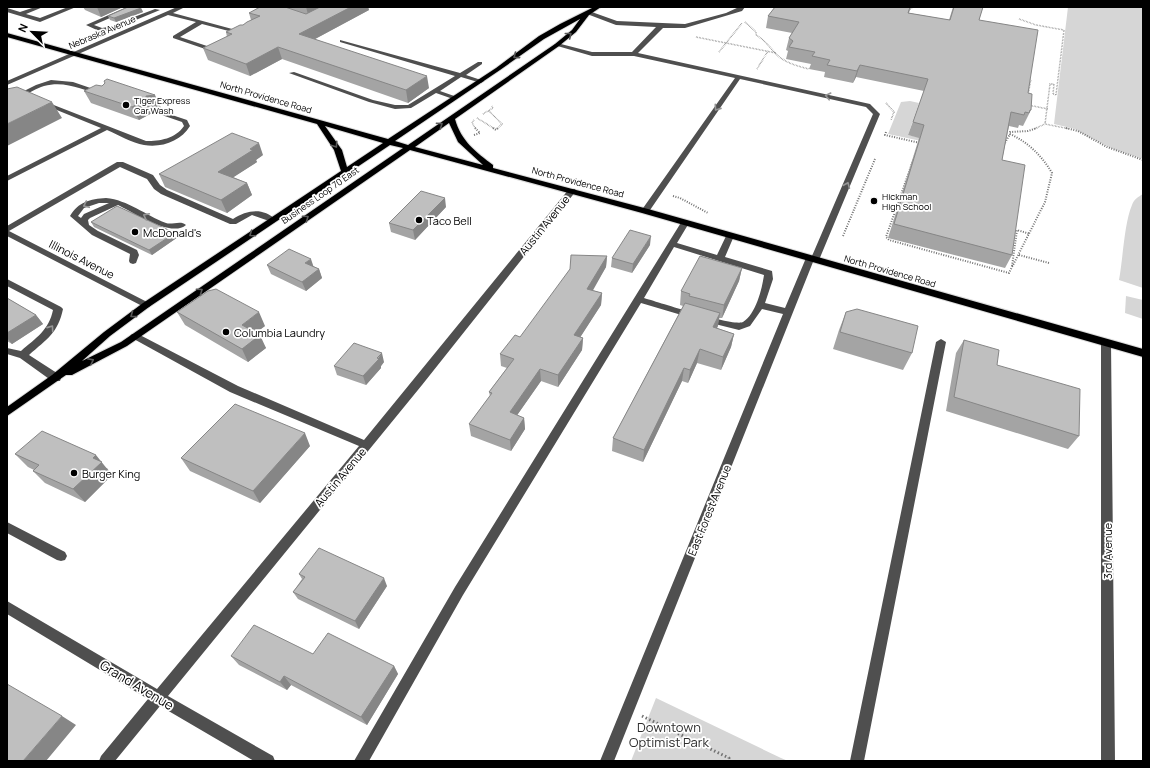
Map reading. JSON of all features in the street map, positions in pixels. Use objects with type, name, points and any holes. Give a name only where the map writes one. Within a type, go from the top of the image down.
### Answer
[{"type":"main road","name":"Business Loop 70 East","points":[[7,412],[56,378],[107,334],[146,305],[455,98],[558,27],[587,14],[598,7]]},
{"type":"main road","name":"Business Loop 70 East","points":[[56,378],[124,344],[407,147],[557,45],[574,31],[587,14]]},
{"type":"main road","name":"North Providence Road","points":[[7,35],[407,147],[645,211],[1143,353]]},
{"type":"main road","points":[[451,117],[454,131],[461,141],[493,170]]},
{"type":"main road","points":[[319,122],[338,150],[345,171]]},
{"type":"street","points":[[20,14],[40,7]]},
{"type":"street","points":[[7,10],[40,20],[72,7]]},
{"type":"street","points":[[132,7],[89,25],[101,30],[109,29],[120,23],[157,10]]},
{"type":"street","points":[[150,7],[246,34]]},
{"type":"street","name":"Nebraska Avenue","points":[[7,83],[182,7]]},
{"type":"street","points":[[587,14],[616,23],[685,26],[728,14],[740,10],[742,7]]},
{"type":"street","points":[[201,22],[175,36],[214,50]]},
{"type":"street","points":[[634,54],[661,26]]},
{"type":"street","points":[[342,41],[480,81]]},
{"type":"street","points":[[557,45],[592,54],[607,56],[634,54],[739,76],[645,211]]},
{"type":"street","points":[[292,73],[370,101],[395,107],[410,108],[480,63]]},
{"type":"street","points":[[7,73],[20,77]]},
{"type":"street","name":"East Forest Avenue","points":[[608,761],[789,312],[832,221],[877,114],[868,105],[739,76]]},
{"type":"street","points":[[21,94],[43,84],[57,82],[72,83],[107,95]]},
{"type":"street","points":[[7,88],[145,143],[155,143],[172,139],[185,131],[187,126],[185,121],[155,111]]},
{"type":"street","points":[[435,91],[455,98]]},
{"type":"street","points":[[7,179],[106,128]]},
{"type":"street","points":[[7,229],[120,164],[150,177],[157,188],[164,192],[233,222],[249,213],[255,212],[272,220]]},
{"type":"street","name":"Austin Avenue","points":[[106,761],[157,697],[366,445],[572,191]]},
{"type":"street","points":[[133,261],[135,255],[134,252],[94,233],[85,226],[84,220],[87,216],[118,202],[166,226],[182,225]]},
{"type":"street","points":[[361,761],[459,591],[686,223]]},
{"type":"street","name":"Illinois Avenue","points":[[7,233],[146,305]]},
{"type":"street","points":[[720,258],[730,236]]},
{"type":"street","points":[[638,299],[721,323],[742,326],[751,321],[760,304],[769,279],[769,273],[672,244]]},
{"type":"street","points":[[7,282],[58,309],[55,323],[47,333],[23,355]]},
{"type":"street","points":[[760,304],[789,312]]},
{"type":"street","points":[[135,336],[234,389],[366,445]]},
{"type":"street","points":[[857,761],[941,342]]},
{"type":"street","name":"3rd Avenue","points":[[1106,342],[1108,761]]},
{"type":"street","points":[[7,351],[23,355],[56,378]]},
{"type":"street","points":[[7,527],[61,556]]},
{"type":"street","name":"Grand Avenue","points":[[9,611],[268,761]]},
{"type":"path","points":[[907,7],[906,8],[911,9],[912,7]]},
{"type":"path","points":[[1003,148],[1010,132],[1028,132],[1038,129],[1045,124],[1050,84],[1054,84],[1053,94],[1056,95],[1064,30],[1036,25],[1019,19]]},
{"type":"path","points":[[719,52],[744,20],[756,32],[756,35],[762,37],[781,59],[791,65],[809,69]]},
{"type":"path","points":[[690,36],[776,53]]},
{"type":"path","points":[[1027,98],[1031,79]]},
{"type":"path","points":[[473,136],[480,133],[472,123],[493,108],[490,104]]},
{"type":"path","points":[[1026,105],[1048,109]]},
{"type":"path","points":[[477,118],[496,130],[502,124],[488,111]]},
{"type":"path","points":[[1045,124],[1078,131],[1107,147],[1143,160]]},
{"type":"path","points":[[882,140],[885,134]]},
{"type":"path","points":[[915,155],[886,237],[889,240],[1009,272],[1030,234],[1045,202],[1052,173],[1045,160],[1019,138],[1010,134]]},
{"type":"path","points":[[842,238],[877,153]]},
{"type":"path","points":[[670,195],[680,198],[710,215]]},
{"type":"path","points":[[1011,229],[1030,234]]},
{"type":"path","points":[[1012,268],[1017,230]]},
{"type":"path","points":[[1019,255],[1049,263]]},
{"type":"path","points":[[628,709],[729,758],[728,761]]},
{"type":"green space","points":[[1068,7],[1143,7],[1143,159],[1113,149],[1075,129],[1054,124]]},
{"type":"green space","points":[[910,101],[919,103],[908,135],[927,139],[926,142],[888,134],[901,102]]},
{"type":"green space","points":[[1143,194],[1143,288],[1119,280],[1129,213],[1134,201]]},
{"type":"green space","points":[[1126,296],[1143,300],[1143,319],[1125,313]]},
{"type":"green space","name":"Downtown Optimist Park","points":[[656,698],[781,758],[788,761],[631,761]]},
{"type":"building","points":[[128,7],[141,8],[114,18],[108,16]]},
{"type":"building","points":[[260,7],[285,7],[306,14],[320,7],[351,7],[299,34],[427,76],[406,90],[278,47],[246,64],[203,48],[232,34],[226,32],[260,16],[249,13]]},
{"type":"building","name":"Hickman High School","points":[[775,7],[910,7],[908,13],[950,20],[954,7],[983,7],[979,20],[1038,30],[1028,93],[1032,94],[1031,110],[1029,113],[1025,112],[1024,115],[1011,112],[1002,160],[1025,165],[1012,255],[894,224],[924,125],[913,122],[928,79],[860,65],[857,71],[827,65],[830,60],[812,56],[815,52],[789,47],[793,41],[789,38],[799,22],[768,16]]},
{"type":"building","points":[[107,79],[155,95],[146,96],[146,100],[132,107],[84,91],[96,85],[102,86],[105,83],[104,81]]},
{"type":"building","points":[[17,87],[52,102],[7,124],[7,89]]},
{"type":"building","points":[[232,133],[259,143],[250,149],[253,150],[218,172],[247,183],[221,200],[159,174]]},
{"type":"building","points":[[421,191],[445,198],[413,230],[389,223]]},
{"type":"building","name":"McDonald's","points":[[117,206],[175,233],[149,250],[91,222]]},
{"type":"building","points":[[630,230],[651,236],[633,264],[612,258]]},
{"type":"building","points":[[289,249],[311,259],[305,263],[319,269],[302,282],[267,265]]},
{"type":"building","points":[[571,255],[607,256],[587,289],[602,293],[574,335],[583,338],[558,375],[540,369],[510,412],[524,418],[510,440],[469,424],[492,393],[489,392],[514,359],[500,354],[515,335],[520,337],[570,269]]},
{"type":"building","points":[[700,256],[742,268],[724,305],[689,296],[690,294],[681,291]]},
{"type":"building","points":[[216,289],[259,312],[242,325],[260,335],[242,349],[177,312],[208,291]]},
{"type":"building","points":[[7,298],[36,315],[7,333]]},
{"type":"building","points":[[685,303],[720,313],[713,327],[734,334],[723,357],[700,349],[690,370],[684,368],[644,450],[613,438]]},
{"type":"building","points":[[857,309],[918,326],[912,353],[840,332],[846,312]]},
{"type":"building","points":[[964,340],[999,350],[997,365],[1080,389],[1079,436],[954,397]]},
{"type":"building","points":[[354,343],[382,353],[377,358],[379,359],[363,376],[334,366]]},
{"type":"building","points":[[235,404],[305,433],[253,491],[181,458]]},
{"type":"building","name":"Burger King","points":[[42,431],[96,455],[93,458],[102,462],[73,489],[33,471],[39,465],[15,454]]},
{"type":"building","points":[[319,548],[384,578],[355,621],[293,592],[305,577],[299,574]]},
{"type":"building","points":[[254,625],[313,654],[328,633],[394,666],[361,717],[284,676],[280,682],[231,656]]},
{"type":"building","points":[[7,684],[62,716],[23,761],[7,761]]},
{"type":"place","name":"Tiger Express Car Wash","points":[[126,105]]},
{"type":"place","name":"Hickman High School","points":[[874,201]]},
{"type":"place","name":"Taco Bell","points":[[419,220]]},
{"type":"place","name":"McDonald's","points":[[135,232]]},
{"type":"place","name":"Columbia Laundry","points":[[226,332]]},
{"type":"place","name":"Burger King","points":[[74,473]]}]
